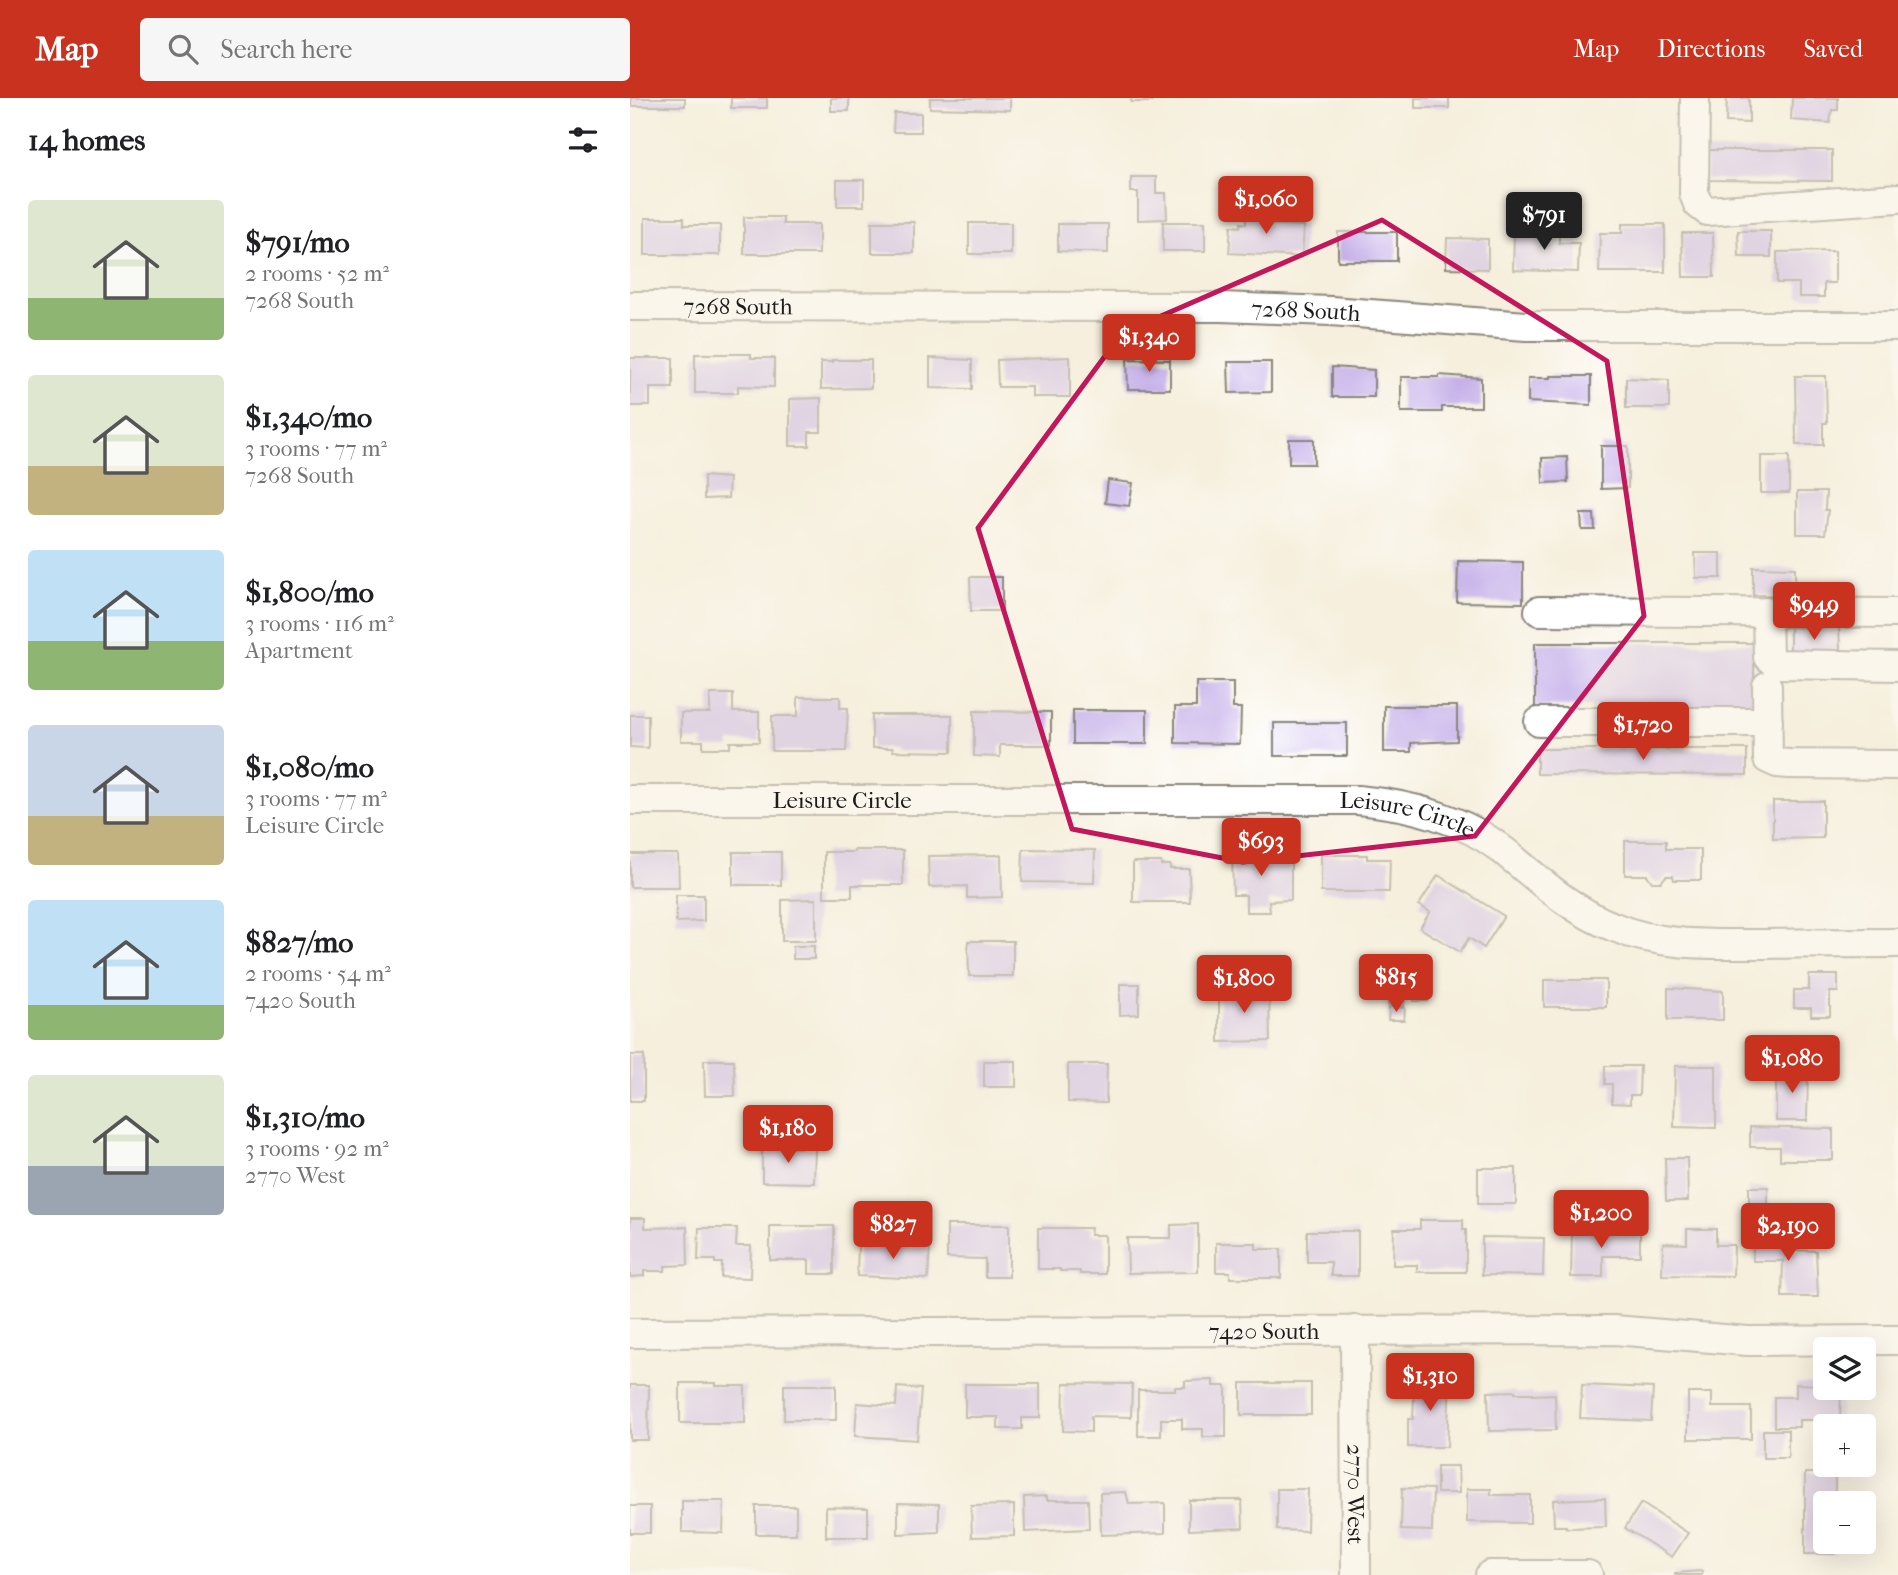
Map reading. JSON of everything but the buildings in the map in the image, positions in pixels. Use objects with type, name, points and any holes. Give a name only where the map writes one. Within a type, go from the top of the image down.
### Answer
[{"type":"street","points":[[1695,98],[1693,194],[1698,204],[1707,211],[1898,198]]},
{"type":"street","name":"7268 South","points":[[630,306],[1234,307],[1331,311],[1526,326],[1898,326]]},
{"type":"street","points":[[1539,611],[1898,613]]},
{"type":"street","points":[[1767,612],[1768,657],[1776,664],[1898,666]]},
{"type":"street","points":[[1767,686],[1768,759],[1777,763],[1898,765]]},
{"type":"street","points":[[1539,722],[1768,722]]},
{"type":"street","name":"Leisure Circle","points":[[630,800],[1357,800],[1398,804],[1468,828],[1503,851],[1532,876],[1581,911],[1614,928],[1653,939],[1691,944],[1898,943]]},
{"type":"street","name":"2770 West","points":[[1355,1330],[1356,1575]]},
{"type":"street","name":"7420 South","points":[[630,1333],[1614,1330],[1748,1341],[1898,1340]]},
{"type":"street","points":[[1490,1575],[1588,1575]]},
{"type":"highlighted area","points":[[1382,220],[1607,361],[1644,616],[1475,836],[1243,862],[1072,829],[978,528],[1122,333]]}]
